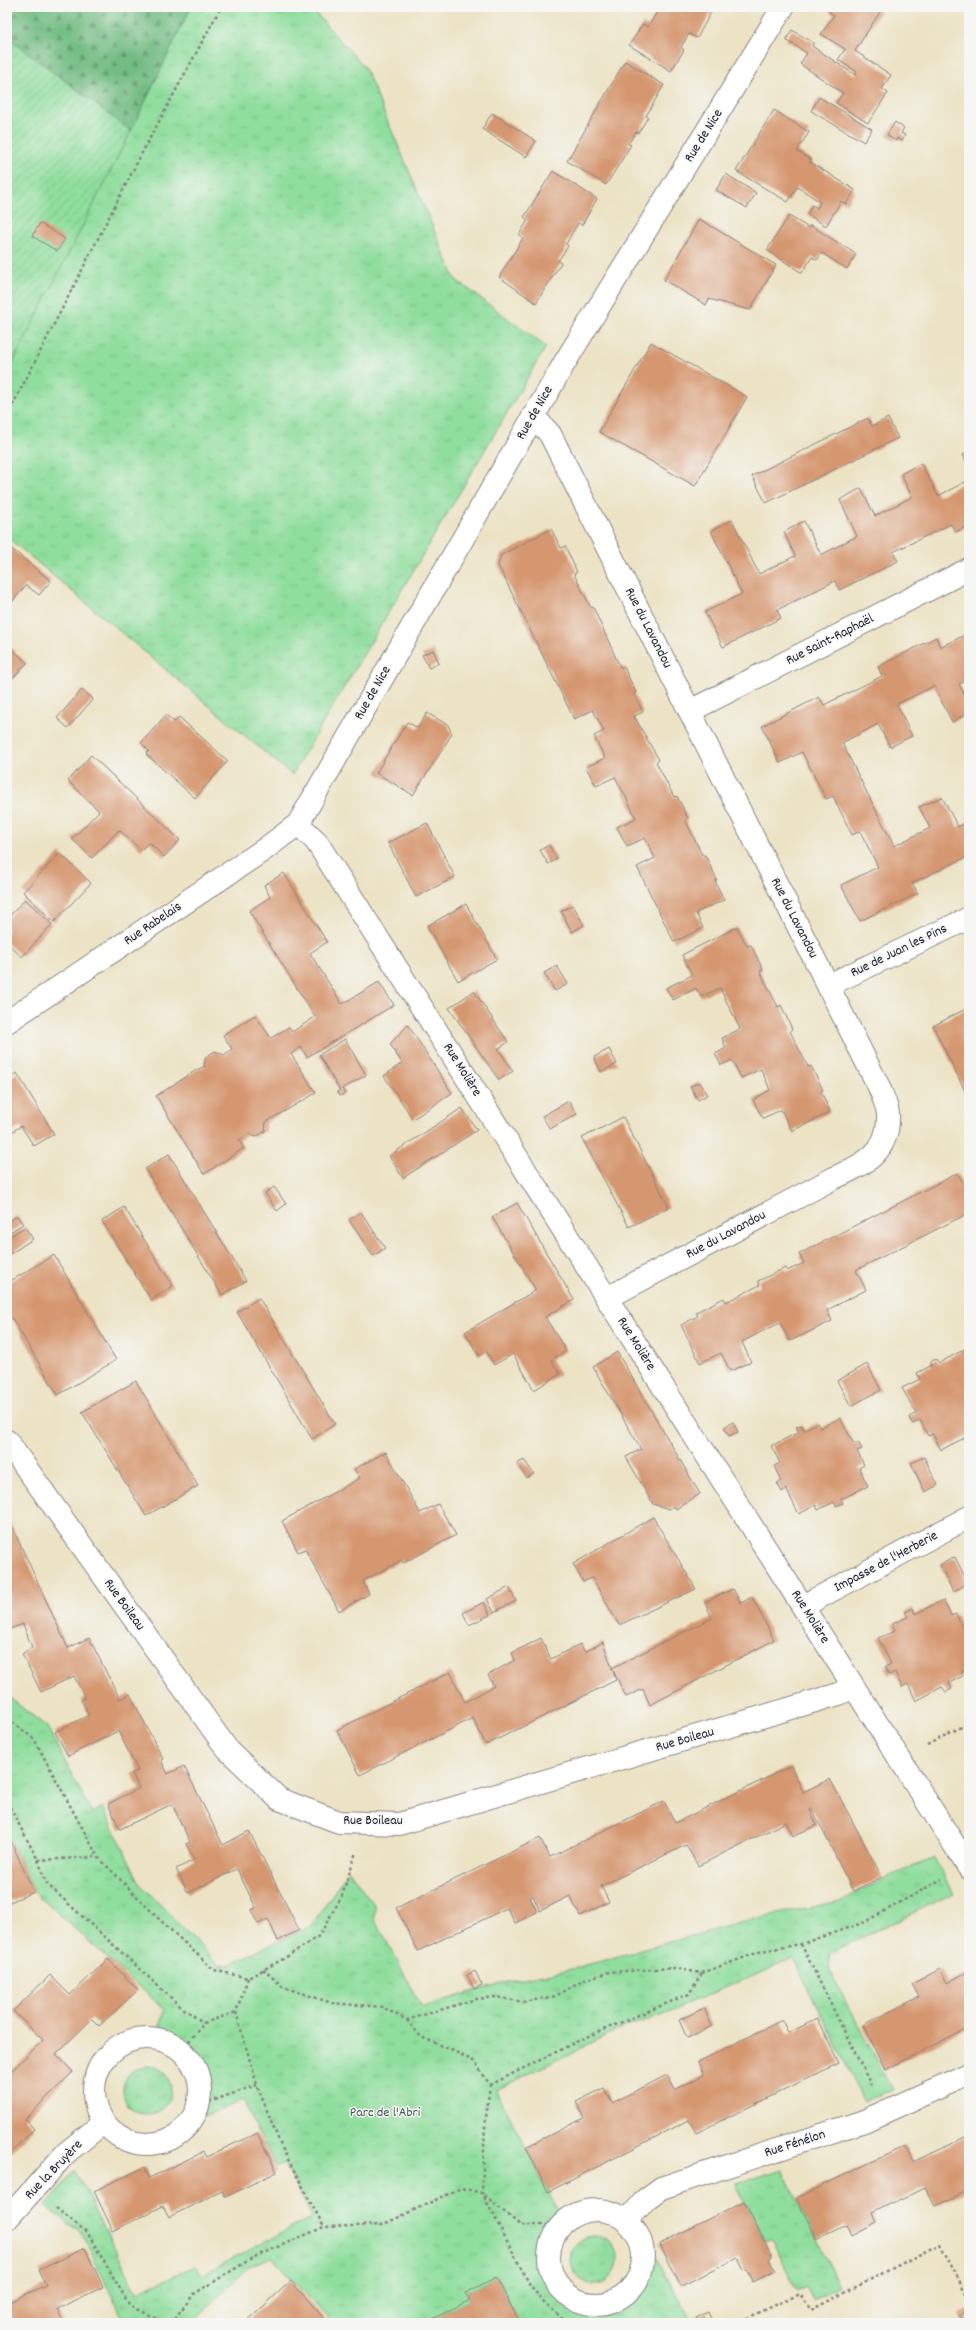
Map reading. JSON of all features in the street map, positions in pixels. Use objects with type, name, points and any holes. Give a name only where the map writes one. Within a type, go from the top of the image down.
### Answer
[{"type":"street","name":"Rue de Nice","points":[[298,824],[533,416],[783,7]]},
{"type":"street","name":"Rue du Lavandou","points":[[533,416],[550,434],[879,1087],[888,1113],[883,1145],[865,1164],[834,1178],[607,1298]]},
{"type":"street","name":"Rue Saint-Raphaël","points":[[690,711],[969,569]]},
{"type":"street","name":"Rue Rabelais","points":[[7,1022],[265,849],[298,824]]},
{"type":"street","name":"Rue Molière","points":[[298,824],[316,841],[968,1867]]},
{"type":"street","name":"Rue de Juan les Pins","points":[[828,985],[969,918]]},
{"type":"street","name":"Rue Boileau","points":[[7,1441],[227,1749],[280,1799],[339,1822],[399,1824],[834,1696],[854,1687]]},
{"type":"street","name":"Impasse de l'Herberie","points":[[803,1606],[969,1517]]},
{"type":"street","points":[[150,2038],[166,2042],[181,2051],[191,2062],[197,2076],[200,2091],[198,2106],[191,2121],[179,2133],[164,2141],[148,2145],[131,2142],[116,2135],[103,2123],[96,2107],[94,2090],[96,2074],[104,2059],[117,2047],[132,2040],[150,2038]]},
{"type":"street","name":"Rue Fénélon","points":[[627,2221],[646,2199],[661,2188],[864,2121],[969,2074]]},
{"type":"street","name":"Rue la Bruyère","points":[[7,2219],[66,2154],[103,2123]]},
{"type":"street","points":[[587,2211],[608,2212],[627,2221],[637,2234],[643,2249],[644,2265],[638,2280],[629,2293],[615,2301],[599,2305],[578,2301],[569,2296],[557,2285],[551,2270],[549,2254],[553,2238],[561,2225],[573,2216],[587,2211]]},
{"type":"path","points":[[7,416],[144,149],[221,7]]},
{"type":"path","points":[[7,1720],[11,1721],[34,1739],[98,1857],[160,1920],[214,1970],[248,1978]]},
{"type":"path","points":[[900,1759],[969,1723]]},
{"type":"path","points":[[7,1802],[38,1860],[47,1884],[180,2006],[204,2023]]},
{"type":"path","points":[[324,2227],[281,2146],[257,2085],[236,2012],[248,1978],[285,1958],[319,1936],[342,1896],[365,1823]]},
{"type":"path","points":[[38,1860],[98,1857]]},
{"type":"path","points":[[407,2020],[476,1999],[496,1997],[523,2002],[556,1996],[581,1981],[610,1972],[673,1968],[702,1973],[762,1951],[801,1944],[864,1922],[968,1867]]},
{"type":"path","points":[[801,1944],[885,2111]]},
{"type":"path","points":[[263,1969],[283,1987],[332,2003],[382,2007],[407,2020],[421,2037],[452,2050],[475,2062],[490,2085],[485,2126],[482,2193],[530,2285],[544,2303],[565,2320],[575,2323]]},
{"type":"path","points":[[490,2085],[584,2038],[689,1994],[702,1973]]},
{"type":"path","points":[[181,2051],[204,2023],[236,2012]]},
{"type":"path","points":[[198,2106],[257,2085]]},
{"type":"path","points":[[171,2323],[194,2294],[254,2257],[324,2227],[382,2225],[461,2188],[482,2193],[520,2225],[561,2225]]},
{"type":"path","points":[[33,2191],[87,2232],[130,2306],[165,2323]]},
{"type":"path","points":[[736,2323],[800,2294],[811,2310],[940,2244],[969,2299]]},
{"type":"green space","points":[[7,7],[191,7],[131,131],[7,37]]},
{"type":"green space","points":[[191,7],[310,7],[365,68],[455,279],[546,347],[292,775],[7,537],[7,374]]},
{"type":"green space","points":[[7,37],[131,131],[7,374]]},
{"type":"green space","name":"Parc de l'Abri","points":[[7,1696],[47,1727],[92,1813],[103,1807],[141,1885],[219,1965],[228,1965],[311,1926],[349,1870],[375,1907],[374,1918],[422,2007],[498,1984],[572,1969],[761,1917],[841,1901],[888,1877],[934,1858],[954,1893],[830,1953],[828,1968],[893,2090],[864,2101],[793,1959],[654,2018],[622,2028],[496,2090],[559,2213],[541,2252],[547,2284],[569,2308],[601,2313],[630,2301],[646,2283],[650,2248],[693,2323],[520,2323],[496,2277],[466,2293],[470,2300],[424,2323],[332,2323],[272,2257],[249,2266],[192,2323],[125,2323],[81,2232],[45,2207],[75,2170],[137,2292],[195,2266],[202,2275],[312,2217],[284,2163],[276,2167],[243,2100],[204,2116],[200,2073],[188,2054],[158,2032],[165,2010],[34,1892],[7,1833]]},
{"type":"green space","points":[[147,2066],[156,2068],[164,2073],[169,2081],[171,2090],[169,2099],[164,2107],[156,2112],[147,2114],[138,2112],[130,2107],[125,2099],[123,2090],[125,2081],[130,2073],[138,2068]]},
{"type":"green space","points":[[782,2170],[840,2286],[813,2300],[806,2287],[797,2291],[771,2238],[764,2240],[736,2184]]},
{"type":"green space","points":[[594,2236],[603,2238],[611,2243],[616,2251],[618,2260],[616,2269],[611,2277],[603,2282],[594,2284],[585,2282],[577,2277],[572,2269],[570,2260],[572,2251],[577,2243],[585,2238]]},
{"type":"building","points":[[660,7],[714,7],[697,38],[689,34],[681,47],[684,50],[671,71],[629,45],[643,24],[648,27]]},
{"type":"building","points":[[832,7],[883,7],[855,51],[891,75],[882,89],[888,93],[868,123],[836,103],[843,93],[800,64],[807,53],[786,40],[792,30],[814,43],[812,46],[855,75],[857,72],[838,60],[845,49],[821,34],[834,15],[829,12]]},
{"type":"building","points":[[625,61],[664,85],[646,116],[648,117],[638,133],[636,132],[628,144],[631,145],[606,185],[567,161]]},
{"type":"building","points":[[819,97],[872,129],[864,142],[811,111]]},
{"type":"building","points":[[774,110],[809,132],[797,151],[812,160],[810,162],[855,190],[846,204],[841,201],[826,226],[807,214],[812,205],[817,208],[820,202],[807,193],[797,187],[788,202],[736,171]]},
{"type":"building","points":[[492,113],[536,141],[526,157],[482,129]]},
{"type":"building","points":[[895,122],[904,128],[901,133],[905,135],[902,141],[897,138],[896,141],[887,135]]},
{"type":"building","points":[[553,171],[597,199],[582,225],[578,223],[566,244],[568,246],[558,261],[561,263],[536,303],[499,277],[523,238],[519,235],[528,220],[524,217]]},
{"type":"building","points":[[726,174],[756,193],[747,208],[716,190]]},
{"type":"building","points":[[789,216],[809,228],[810,225],[856,254],[847,269],[822,253],[817,260],[812,257],[802,273],[767,250]]},
{"type":"building","points":[[699,219],[776,265],[750,310],[709,299],[706,305],[664,280]]},
{"type":"building","points":[[40,223],[65,239],[57,251],[32,236]]},
{"type":"building","points":[[651,342],[747,397],[695,486],[599,432]]},
{"type":"building","points":[[868,418],[872,426],[888,418],[898,438],[766,503],[752,476]]},
{"type":"building","points":[[969,452],[969,468],[963,455]]},
{"type":"building","points":[[921,463],[938,496],[969,480],[969,526],[955,532],[951,524],[893,552],[898,561],[839,590],[835,581],[777,610],[781,618],[723,647],[705,612],[742,594],[711,531],[732,520],[759,574],[795,556],[784,532],[804,521],[821,555],[857,536],[840,500],[861,488],[875,516],[912,497],[901,474]]},
{"type":"building","points":[[551,529],[561,548],[565,546],[577,572],[574,574],[591,608],[593,607],[620,667],[624,667],[636,693],[634,694],[643,712],[634,716],[659,760],[656,762],[674,797],[677,796],[682,806],[688,819],[686,821],[702,855],[705,855],[717,880],[715,881],[724,900],[696,913],[703,928],[674,942],[637,867],[655,858],[645,838],[627,846],[617,827],[636,818],[626,797],[615,777],[596,786],[586,767],[605,758],[594,736],[604,731],[593,710],[574,719],[498,565],[501,555]]},
{"type":"building","points":[[7,545],[51,581],[39,595],[26,585],[7,608]]},
{"type":"building","points":[[969,633],[969,679],[959,684],[969,703],[969,713],[952,722],[934,686],[897,704],[912,736],[890,747],[878,724],[842,743],[894,846],[930,828],[919,807],[942,797],[958,827],[969,821],[969,856],[912,883],[918,893],[860,921],[841,885],[878,867],[860,831],[852,835],[833,796],[826,799],[802,752],[780,763],[762,726],[819,697],[824,705],[882,676],[878,667],[936,637],[940,647]]},
{"type":"building","points":[[7,644],[27,663],[13,678],[7,672]]},
{"type":"building","points":[[433,650],[439,663],[429,668],[422,655]]},
{"type":"building","points":[[82,690],[93,699],[68,728],[57,718]]},
{"type":"building","points":[[427,713],[448,725],[452,734],[413,795],[376,773],[407,722],[418,728]]},
{"type":"building","points":[[166,715],[174,722],[179,717],[228,761],[195,798],[146,754],[149,751],[141,743]]},
{"type":"building","points":[[91,755],[180,840],[164,857],[149,842],[141,850],[119,830],[92,858],[72,839],[99,811],[68,781]]},
{"type":"building","points":[[427,823],[455,877],[416,897],[388,843]]},
{"type":"building","points":[[549,845],[557,859],[548,864],[540,850]]},
{"type":"building","points":[[60,853],[91,883],[54,922],[23,892]]},
{"type":"building","points":[[284,873],[327,942],[310,953],[342,1004],[379,982],[394,1005],[307,1057],[301,1047],[291,1054],[316,1093],[266,1122],[265,1131],[256,1137],[248,1134],[239,1140],[244,1148],[204,1174],[156,1096],[205,1066],[206,1057],[215,1051],[224,1055],[232,1049],[223,1035],[255,1015],[271,1038],[289,1027],[292,1032],[315,1017],[249,911],[270,897],[264,885]]},
{"type":"building","points":[[25,899],[52,924],[22,957],[7,943],[7,919]]},
{"type":"building","points":[[466,904],[497,959],[458,981],[427,926]]},
{"type":"building","points":[[573,905],[584,925],[572,932],[561,911]]},
{"type":"building","points":[[737,927],[747,946],[751,945],[763,970],[760,971],[778,1007],[781,1005],[792,1029],[790,1031],[808,1067],[811,1066],[823,1090],[821,1091],[830,1112],[792,1131],[781,1110],[763,1118],[753,1100],[770,1090],[761,1069],[741,1078],[732,1060],[721,1065],[715,1054],[726,1048],[722,1038],[740,1029],[720,988],[701,997],[696,988],[673,1000],[666,988],[692,975],[682,955]]},
{"type":"building","points":[[557,966],[568,984],[555,991],[544,973]]},
{"type":"building","points":[[474,991],[508,1042],[498,1049],[513,1071],[499,1080],[449,1008]]},
{"type":"building","points":[[969,1007],[969,1099],[933,1026]]},
{"type":"building","points":[[408,1025],[452,1093],[413,1119],[384,1076],[402,1063],[390,1044]]},
{"type":"building","points":[[345,1039],[366,1075],[342,1089],[345,1093],[340,1096],[337,1092],[340,1091],[319,1055]]},
{"type":"building","points":[[609,1049],[617,1064],[601,1072],[594,1057]]},
{"type":"building","points":[[17,1073],[54,1134],[34,1146],[21,1126],[7,1135],[7,1079]]},
{"type":"building","points":[[700,1082],[707,1095],[698,1100],[690,1086]]},
{"type":"building","points":[[569,1101],[577,1114],[550,1129],[542,1116]]},
{"type":"building","points":[[462,1108],[477,1130],[403,1178],[389,1156]]},
{"type":"building","points":[[623,1117],[669,1207],[629,1227],[582,1138]]},
{"type":"building","points":[[169,1154],[246,1281],[222,1295],[145,1169]]},
{"type":"building","points":[[958,1173],[969,1196],[969,1213],[856,1270],[866,1290],[827,1310],[832,1321],[790,1341],[780,1323],[761,1332],[742,1342],[751,1362],[730,1371],[721,1353],[700,1363],[681,1325],[698,1316],[696,1312],[724,1298],[726,1302],[760,1285],[758,1281],[785,1268],[787,1271],[804,1263],[799,1254]]},
{"type":"building","points":[[274,1187],[286,1204],[277,1211],[265,1193]]},
{"type":"building","points":[[517,1203],[574,1300],[545,1317],[566,1351],[551,1360],[560,1374],[534,1390],[513,1354],[494,1365],[486,1351],[479,1356],[465,1332],[536,1290],[492,1217]]},
{"type":"building","points":[[124,1207],[173,1286],[151,1300],[102,1221]]},
{"type":"building","points":[[361,1212],[385,1248],[373,1256],[349,1220]]},
{"type":"building","points":[[17,1216],[23,1224],[7,1234],[7,1222]]},
{"type":"building","points":[[25,1227],[33,1239],[10,1254],[7,1250],[7,1238]]},
{"type":"building","points":[[54,1255],[116,1360],[58,1395],[7,1310],[7,1283]]},
{"type":"building","points":[[259,1298],[335,1424],[312,1439],[237,1312]]},
{"type":"building","points":[[967,1348],[969,1352],[969,1439],[968,1436],[941,1450],[933,1434],[928,1436],[920,1420],[913,1424],[910,1420],[909,1417],[916,1413],[902,1388],[920,1379],[917,1373],[932,1365],[930,1362],[936,1359],[939,1363]]},
{"type":"building","points":[[617,1352],[700,1494],[676,1509],[674,1506],[669,1509],[653,1504],[626,1457],[641,1449],[593,1367]]},
{"type":"building","points":[[867,1364],[881,1390],[851,1406],[837,1381]]},
{"type":"building","points":[[136,1381],[198,1486],[146,1516],[82,1412]]},
{"type":"building","points":[[840,1418],[854,1444],[858,1442],[862,1449],[857,1451],[864,1465],[859,1468],[868,1486],[841,1499],[843,1503],[836,1506],[834,1502],[818,1510],[816,1505],[799,1514],[786,1489],[782,1492],[777,1483],[781,1481],[774,1466],[780,1463],[771,1446],[799,1432],[796,1427],[802,1425],[804,1430],[817,1423],[820,1428]]},
{"type":"building","points":[[733,1422],[738,1432],[729,1436],[724,1427]]},
{"type":"building","points":[[386,1452],[420,1513],[438,1504],[456,1535],[403,1563],[402,1560],[363,1581],[369,1594],[339,1611],[305,1549],[298,1552],[282,1521],[360,1478],[354,1469]]},
{"type":"building","points":[[924,1457],[938,1485],[925,1492],[911,1463]]},
{"type":"building","points":[[524,1460],[534,1474],[527,1478],[517,1464]]},
{"type":"building","points":[[653,1517],[696,1589],[619,1625],[592,1578],[583,1582],[573,1564]]},
{"type":"building","points":[[9,1520],[68,1648],[89,1638],[120,1699],[130,1694],[163,1759],[161,1760],[168,1774],[184,1766],[223,1845],[249,1831],[299,1930],[278,1941],[268,1919],[258,1924],[251,1910],[256,1908],[237,1869],[188,1893],[176,1869],[194,1860],[186,1844],[190,1842],[172,1804],[120,1829],[108,1804],[139,1788],[132,1773],[138,1771],[118,1731],[68,1756],[55,1732],[89,1715],[81,1700],[85,1698],[74,1676],[41,1692],[22,1654],[32,1647],[23,1624],[7,1630]]},
{"type":"building","points":[[955,1557],[968,1583],[953,1592],[940,1565]]},
{"type":"building","points":[[509,1587],[516,1601],[494,1612],[487,1599]]},
{"type":"building","points":[[733,1589],[741,1603],[752,1597],[774,1640],[650,1705],[643,1689],[626,1697],[612,1668],[712,1618],[705,1602]]},
{"type":"building","points":[[943,1600],[951,1616],[956,1614],[963,1628],[968,1626],[969,1634],[966,1636],[969,1641],[969,1667],[961,1671],[963,1676],[949,1683],[952,1689],[946,1692],[942,1687],[916,1701],[908,1684],[902,1687],[895,1672],[889,1675],[885,1667],[891,1664],[878,1638],[895,1631],[892,1624],[908,1617],[905,1612],[913,1608],[915,1614]]},
{"type":"building","points":[[484,1602],[490,1615],[469,1625],[463,1613]]},
{"type":"building","points":[[541,1638],[551,1659],[580,1644],[585,1652],[603,1642],[616,1680],[486,1745],[473,1718],[360,1775],[337,1730],[450,1672],[465,1702],[494,1686],[488,1675],[515,1660],[512,1653]]},
{"type":"building","points":[[791,1766],[803,1792],[830,1779],[882,1877],[853,1891],[812,1809],[810,1810],[817,1825],[793,1836],[786,1822],[698,1866],[686,1845],[601,1886],[609,1902],[580,1916],[570,1896],[540,1911],[533,1896],[530,1897],[537,1912],[515,1923],[507,1908],[418,1951],[396,1908],[540,1838],[550,1857],[664,1801],[675,1823]]},
{"type":"building","points":[[7,1833],[34,1892],[10,1902],[7,1896]]},
{"type":"building","points":[[108,1959],[138,1990],[99,2026],[92,2019],[56,2054],[73,2072],[25,2119],[34,2129],[7,2156],[7,2075],[43,2040],[13,2011],[50,1975],[70,1995]]},
{"type":"building","points":[[940,1969],[947,1983],[969,1971],[969,2027],[885,2070],[863,2025],[919,1997],[912,1984]]},
{"type":"building","points":[[475,1971],[482,1985],[474,1989],[467,1975]]},
{"type":"building","points":[[704,2008],[712,2026],[687,2038],[679,2020]]},
{"type":"building","points":[[817,2019],[839,2063],[696,2133],[689,2120],[548,2192],[526,2147],[584,2118],[576,2102],[604,2088],[612,2103],[667,2075],[675,2090],[704,2075],[698,2062],[782,2020],[788,2033]]},
{"type":"building","points":[[257,2133],[277,2172],[225,2197],[222,2191],[169,2217],[163,2206],[113,2231],[94,2191],[145,2167],[149,2178],[203,2152],[206,2157]]},
{"type":"building","points":[[969,2135],[969,2190],[935,2206],[925,2187],[872,2213],[876,2223],[851,2236],[846,2225],[817,2239],[796,2198],[905,2146],[913,2162]]},
{"type":"building","points":[[744,2201],[772,2256],[769,2259],[775,2271],[753,2282],[747,2270],[744,2271],[738,2258],[681,2286],[659,2244]]},
{"type":"building","points":[[85,2248],[103,2287],[57,2309],[64,2323],[7,2323],[7,2303],[46,2285],[39,2270]]},
{"type":"building","points":[[496,2277],[520,2323],[424,2323],[470,2300],[466,2293]]},
{"type":"building","points":[[291,2281],[328,2323],[245,2323],[267,2303]]},
{"type":"building","points":[[969,2309],[969,2323],[964,2323],[959,2315]]},
{"type":"building","points":[[708,2312],[712,2321],[699,2323],[696,2318]]}]
